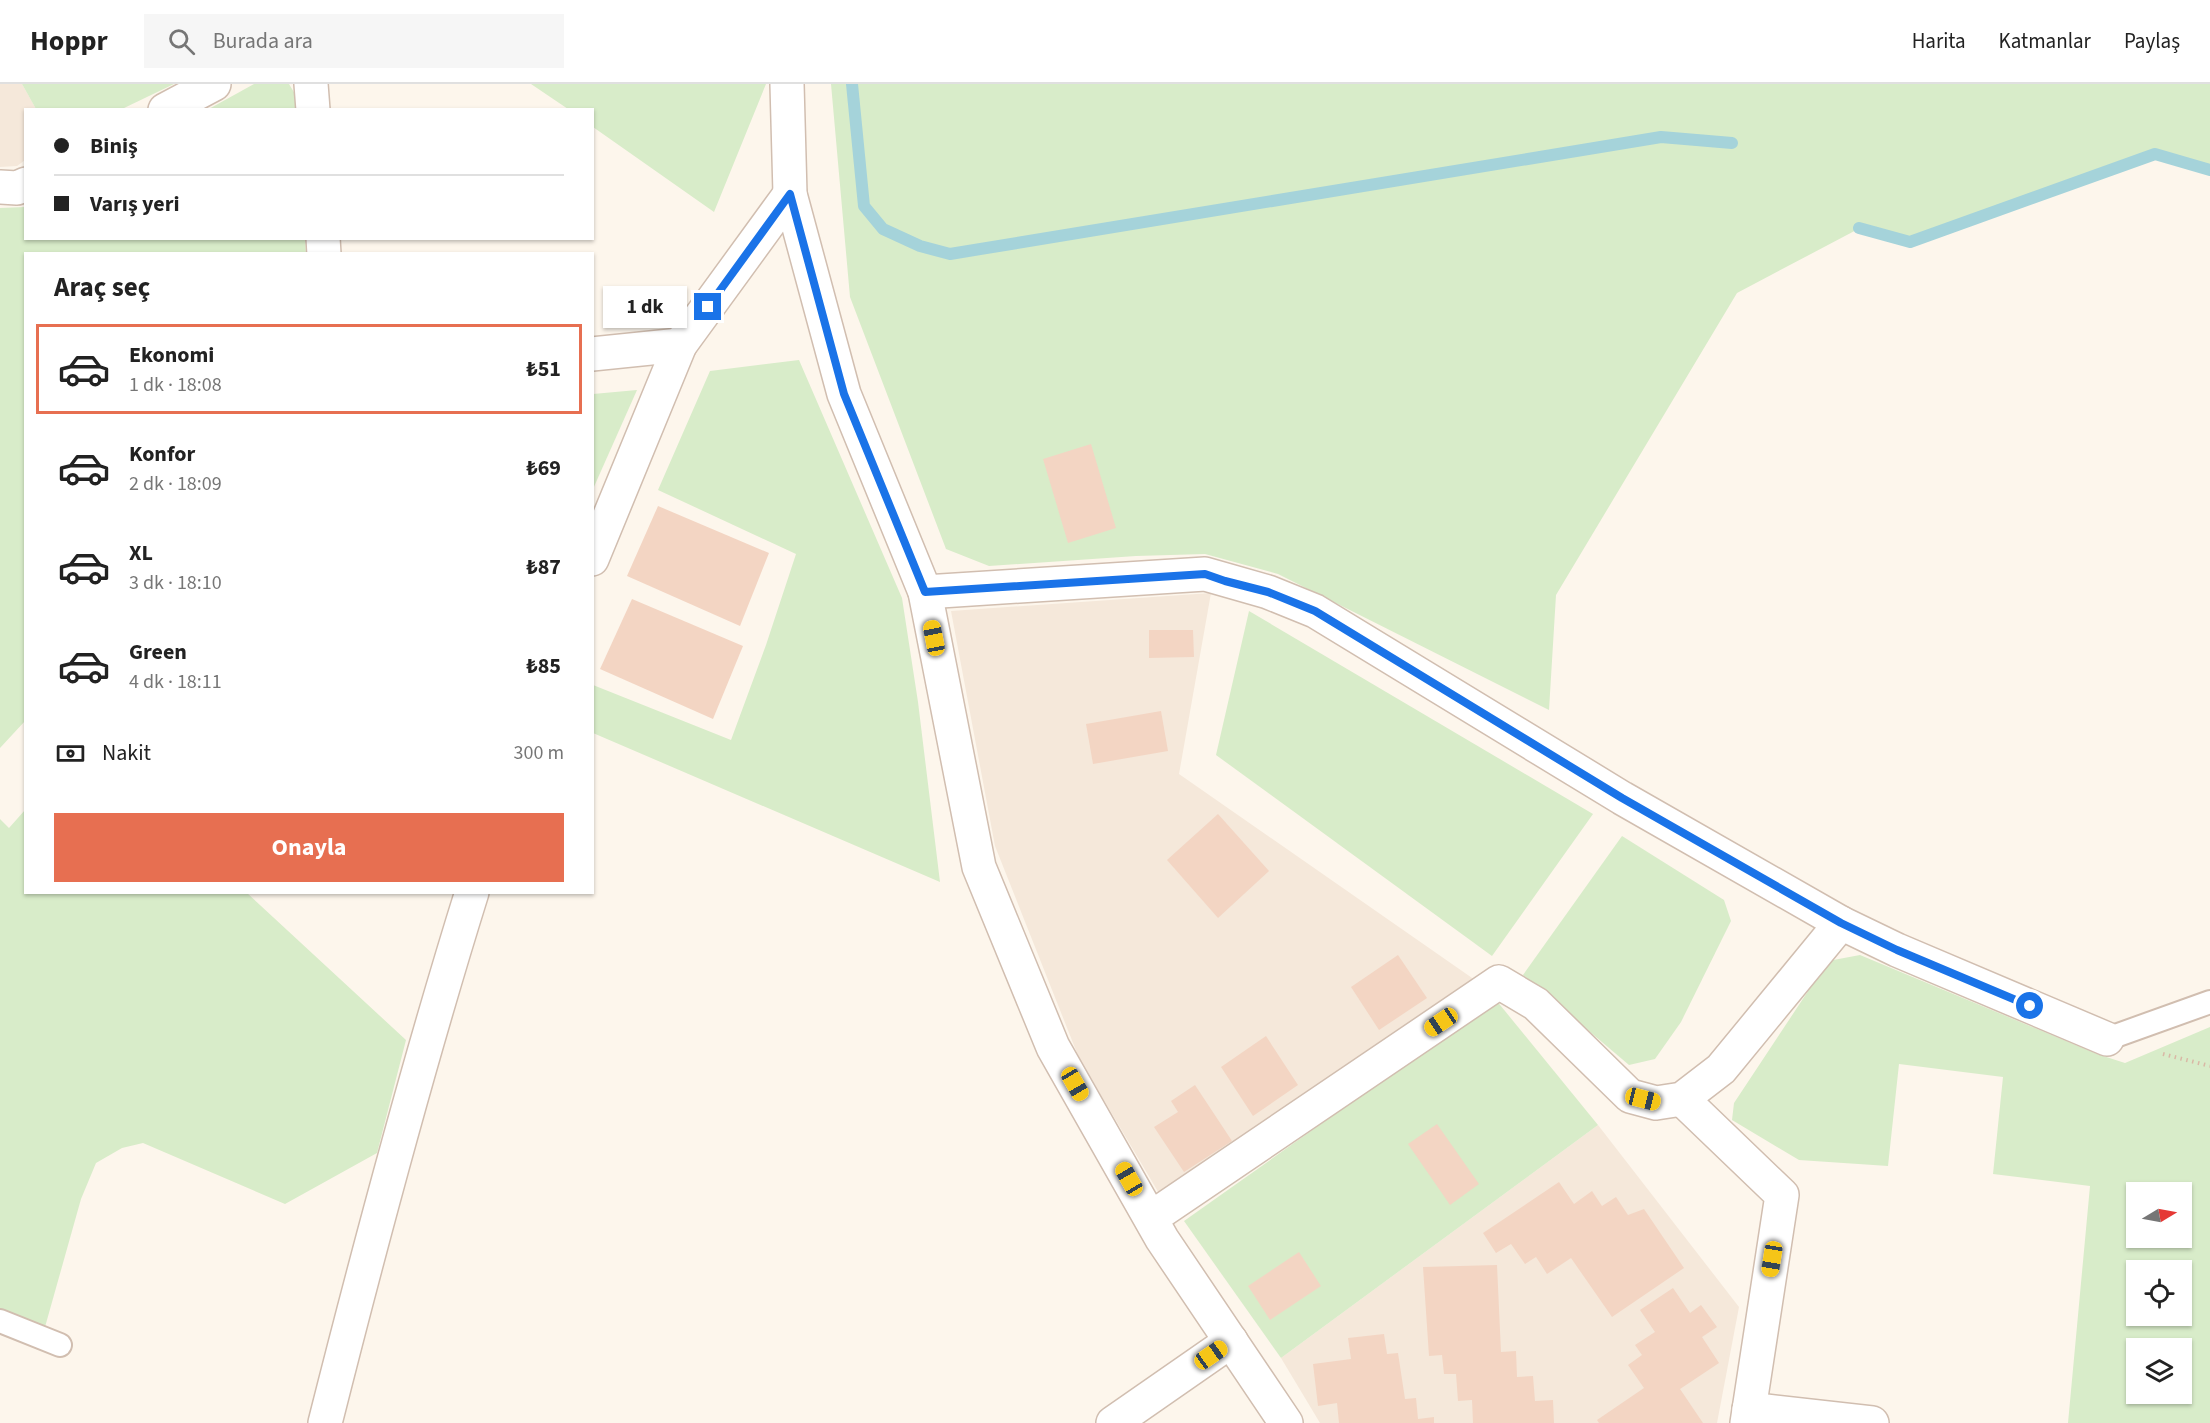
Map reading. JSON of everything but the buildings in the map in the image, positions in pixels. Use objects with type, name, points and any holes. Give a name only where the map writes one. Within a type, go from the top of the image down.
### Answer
[{"type":"street","points":[[169,108],[214,84]]},
{"type":"street","points":[[311,84],[313,108]]},
{"type":"street","points":[[787,84],[790,194],[844,394],[925,592],[979,867],[1053,1047],[1162,1239],[1286,1423]]},
{"type":"street","points":[[0,188],[17,188],[24,185]]},
{"type":"street","points":[[594,554],[680,345],[790,194]]},
{"type":"street","points":[[594,354],[680,345]]},
{"type":"street","points":[[925,592],[1205,574],[1268,592],[1315,611],[1622,798],[1841,923],[1897,950],[2107,1039]]},
{"type":"street","points":[[325,1423],[363,1270],[437,1003],[471,894]]},
{"type":"street","points":[[1151,1218],[1498,982],[1536,1004],[1630,1096],[1656,1103],[1682,1099],[1721,1069],[1841,923]]},
{"type":"street","points":[[1682,1099],[1782,1195],[1748,1416],[1872,1423]]},
{"type":"street","points":[[1113,1423],[1231,1341]]},
{"type":"lane","points":[[2107,1039],[2210,1002]]},
{"type":"lane","points":[[0,1321],[60,1344]]},
{"type":"shaded area","points":[[0,84],[22,84],[35,108],[24,108],[24,161],[17,166],[0,167]]},
{"type":"shaded area","points":[[1211,593],[1179,774],[1475,980],[1160,1195],[1079,1058],[995,846],[951,611]]},
{"type":"shaded area","points":[[1598,1125],[1739,1307],[1717,1423],[1320,1423],[1281,1358]]},
{"type":"green space","points":[[22,84],[174,84],[124,108],[35,108]]},
{"type":"green space","points":[[254,84],[289,84],[298,99],[298,108],[211,108]]},
{"type":"green space","points":[[531,84],[766,84],[714,212],[594,128],[594,108],[567,108]]},
{"type":"green space","points":[[831,84],[2210,84],[2210,170],[2158,155],[1911,243],[1862,227],[1737,293],[1556,595],[1549,710],[1278,574],[1205,554],[1136,556],[989,566],[946,549],[850,297]]},
{"type":"green space","points":[[24,207],[24,240],[305,240],[306,252],[24,252],[24,722],[0,748],[0,208]]},
{"type":"green space","points":[[799,360],[902,598],[918,702],[940,882],[594,733],[594,685],[731,740],[796,554],[658,490],[710,371]]},
{"type":"green space","points":[[637,390],[594,487],[594,394]]},
{"type":"green space","points":[[1249,611],[1593,814],[1492,956],[1216,755]]},
{"type":"green space","points":[[24,811],[24,894],[248,894],[406,1040],[377,1153],[285,1204],[143,1143],[122,1148],[96,1163],[81,1199],[45,1327],[0,1310],[0,819],[9,828]]},
{"type":"green space","points":[[1622,836],[1724,900],[1731,921],[1681,1022],[1655,1059],[1629,1065],[1523,975]]},
{"type":"green space","points":[[1860,955],[2097,1054],[2125,1063],[2210,1027],[2210,1423],[2068,1423],[2090,1186],[1993,1174],[2003,1077],[1899,1064],[1888,1166],[1799,1160],[1732,1120],[1734,1103],[1828,961]]},
{"type":"green space","points":[[1496,1000],[1598,1125],[1281,1358],[1184,1221]]},
{"type":"waterway","points":[[852,84],[864,206],[883,229],[920,246],[950,254],[1661,137],[1732,143]]},
{"type":"waterway","points":[[1859,228],[1910,242],[2155,154],[2210,170]]},
{"type":"route","points":[[708,307],[790,194],[844,394],[925,592],[1205,574],[1268,592],[1315,611],[1622,798],[1841,923],[1897,950],[2030,1006]]}]
